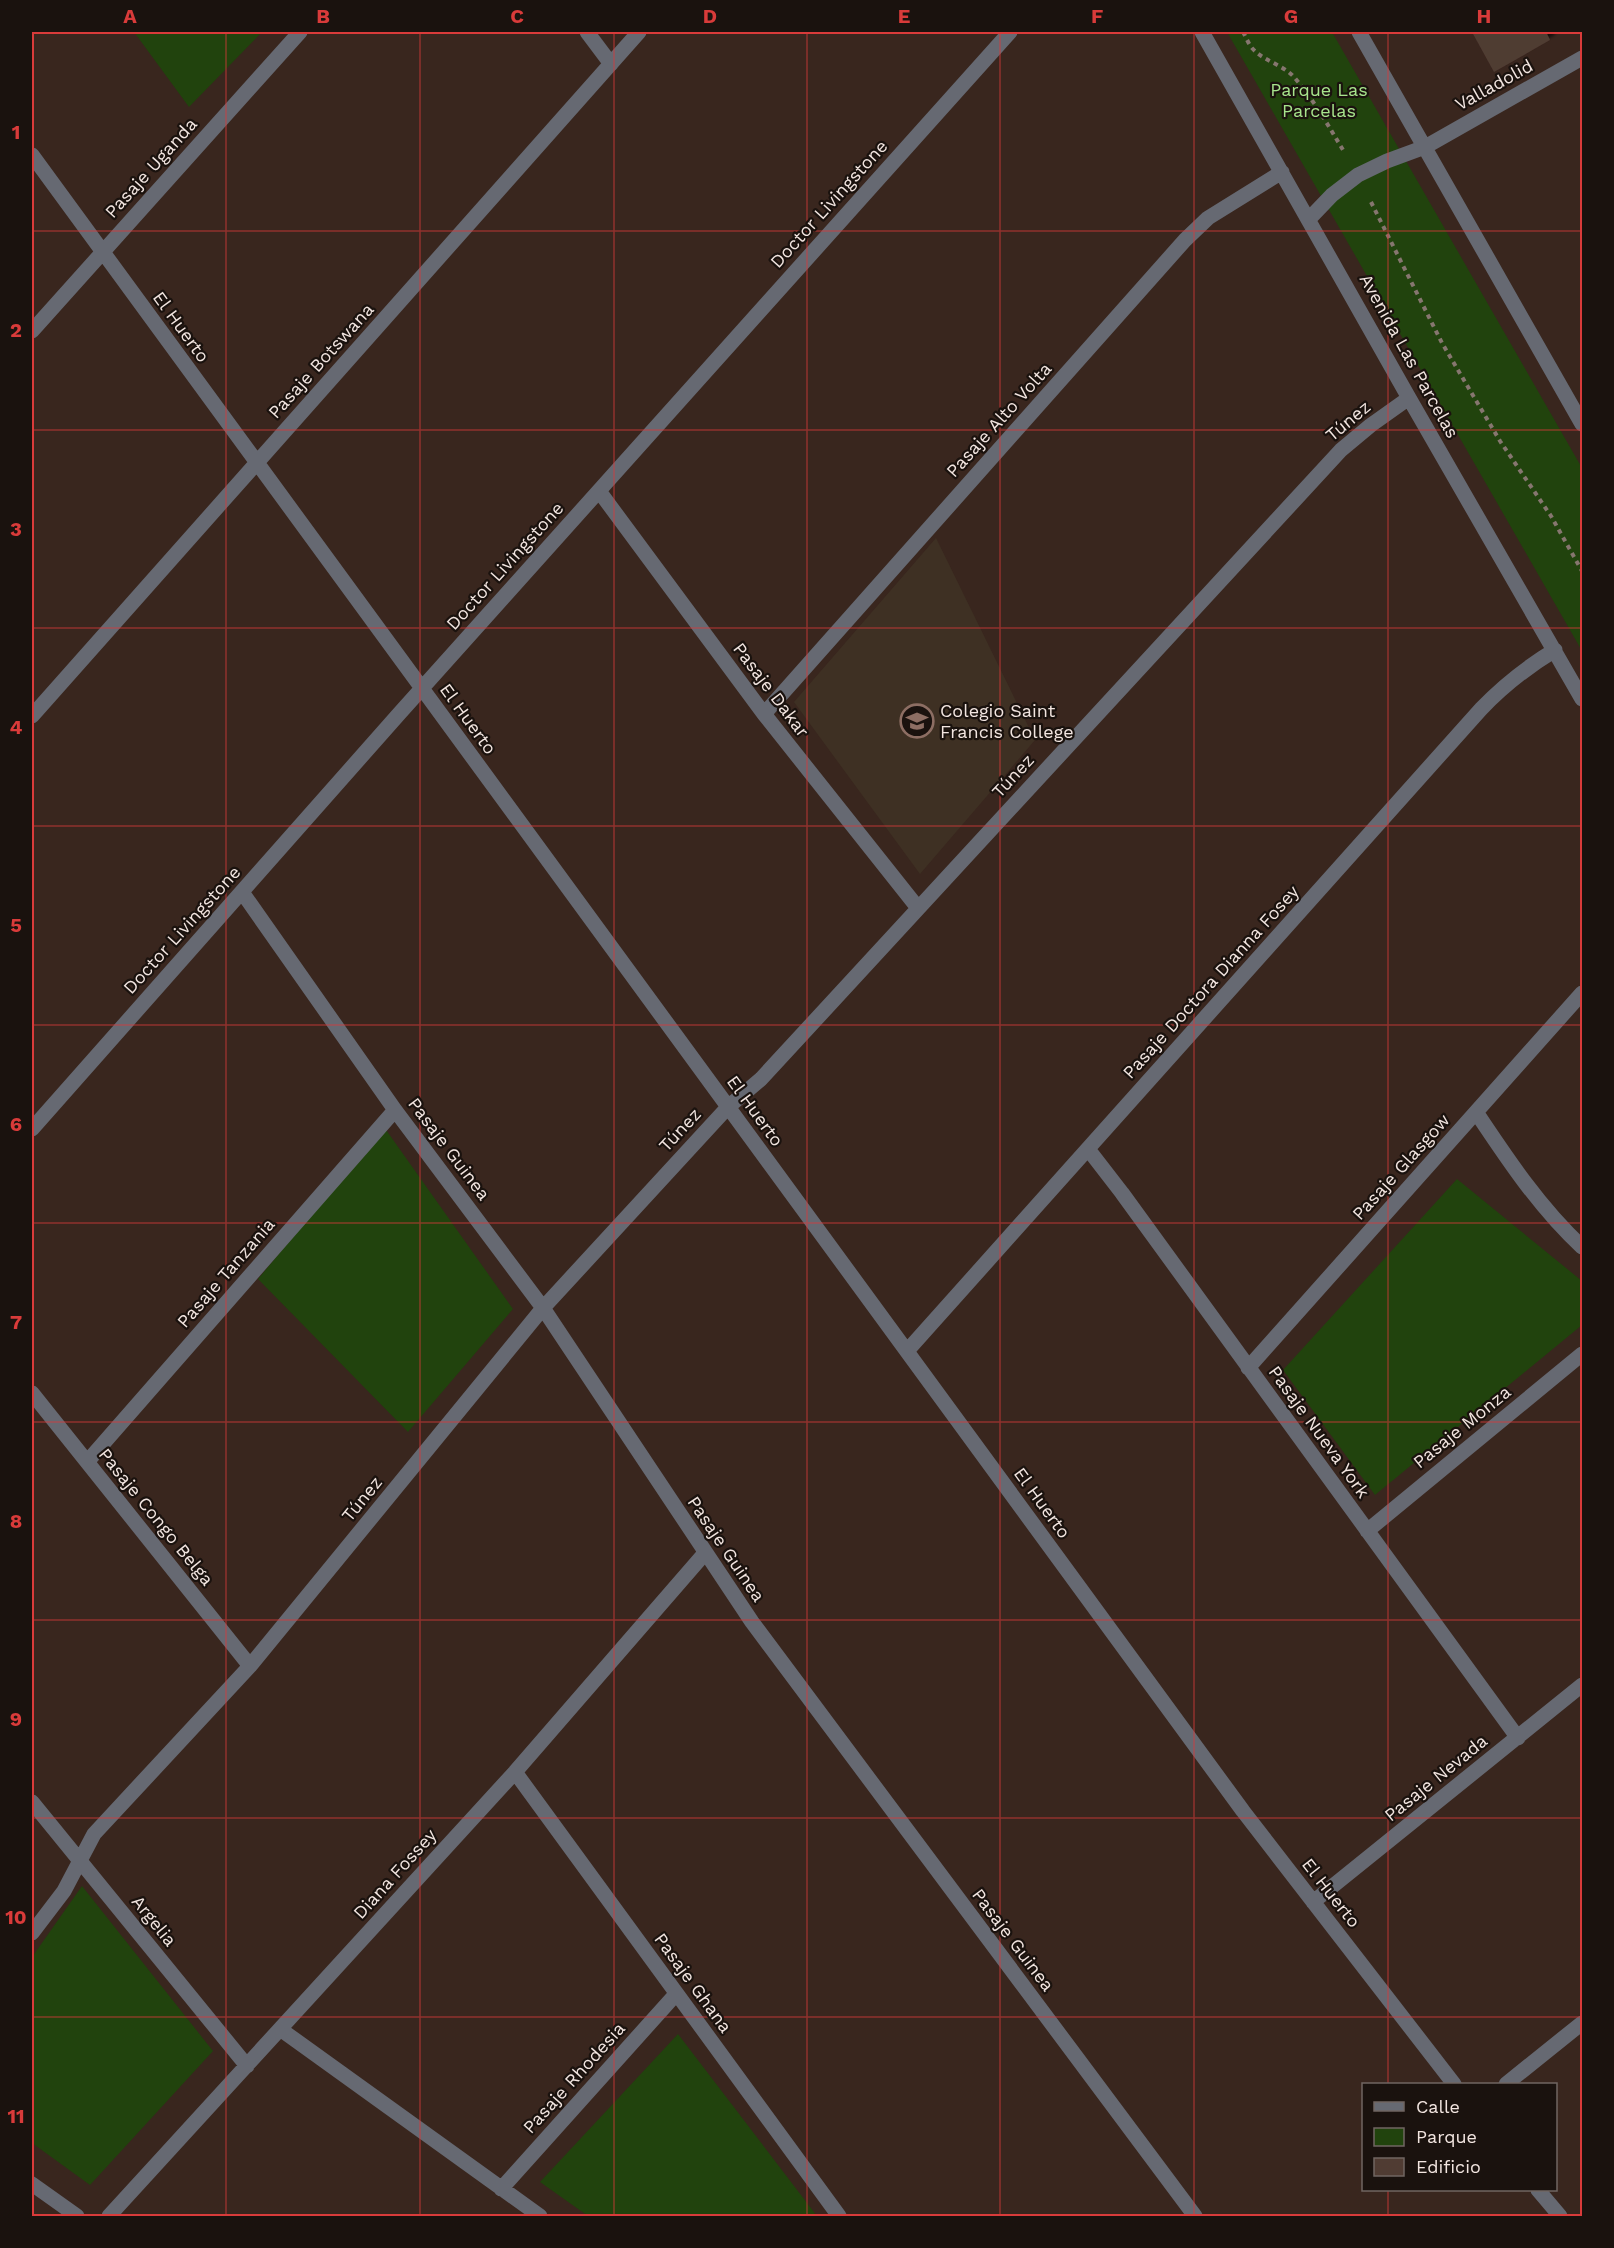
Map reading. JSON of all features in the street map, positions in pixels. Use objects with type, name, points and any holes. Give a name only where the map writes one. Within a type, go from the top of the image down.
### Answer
[{"type":"street","name":"Pasaje Uganda","points":[[32,331],[300,32]]},
{"type":"street","points":[[587,32],[610,64]]},
{"type":"street","name":"Pasaje Botswana","points":[[32,716],[639,32]]},
{"type":"street","name":"Doctor Livingstone","points":[[32,1129],[421,688],[1010,32]]},
{"type":"street","name":"Avenida Las Parcelas","points":[[1202,32],[1582,699]]},
{"type":"street","points":[[1359,32],[1582,424]]},
{"type":"street","name":"Valladolid","points":[[1309,219],[1332,195],[1358,175],[1425,147],[1582,58]]},
{"type":"street","name":"El Huerto","points":[[32,155],[1244,1812],[1452,2083]]},
{"type":"street","name":"Pasaje Alto Volta","points":[[764,714],[1185,240],[1208,218],[1282,172]]},
{"type":"street","name":"Túnez","points":[[32,1933],[64,1891],[94,1834],[250,1666],[543,1308],[728,1107],[761,1079],[1341,450],[1409,398]]},
{"type":"street","name":"Pasaje Dakar","points":[[599,491],[764,714],[918,908]]},
{"type":"street","name":"Pasaje Doctora Dianna Fosey","points":[[907,1351],[1481,709],[1523,670],[1555,650]]},
{"type":"street","name":"Pasaje Guinea","points":[[242,892],[395,1110],[543,1308],[759,1632],[1195,2217]]},
{"type":"street","name":"Pasaje Glasgow","points":[[1248,1368],[1582,993]]},
{"type":"street","name":"Pasaje Tanzania","points":[[87,1462],[395,1110]]},
{"type":"street","points":[[1476,1112],[1510,1163],[1546,1210],[1582,1247]]},
{"type":"street","name":"Pasaje Nueva York","points":[[1088,1149],[1518,1738]]},
{"type":"street","name":"Pasaje Monza","points":[[1367,1531],[1582,1353]]},
{"type":"street","name":"Pasaje Congo Belga","points":[[32,1393],[250,1666]]},
{"type":"street","name":"Diana Fossey","points":[[108,2217],[515,1772],[705,1553]]},
{"type":"street","name":"Pasaje Nevada","points":[[1314,1902],[1582,1685]]},
{"type":"street","name":"Pasaje Ghana","points":[[515,1772],[839,2217]]},
{"type":"street","name":"Argelia","points":[[32,1802],[247,2066]]},
{"type":"street","name":"Pasaje Rhodesia","points":[[501,2189],[676,1994]]},
{"type":"street","points":[[1508,2083],[1582,2023]]},
{"type":"street","points":[[280,2029],[540,2217]]},
{"type":"street","points":[[32,2184],[77,2217]]},
{"type":"street","points":[[1539,2191],[1560,2217]]},
{"type":"path","points":[[1243,32],[1252,48],[1281,65],[1294,77],[1323,117],[1358,175],[1442,343],[1500,441],[1551,516],[1582,571]]},
{"type":"shaded area","name":"Colegio Saint Francis College","points":[[936,538],[1035,740],[920,874],[794,702]]},
{"type":"green space","points":[[134,32],[262,32],[189,107]]},
{"type":"green space","name":"Parque Las Parcelas","points":[[1227,32],[1332,32],[1582,468],[1582,651]]},
{"type":"green space","points":[[384,1127],[513,1309],[408,1432],[258,1279]]},
{"type":"green space","points":[[1457,1179],[1582,1281],[1582,1325],[1375,1495],[1283,1370]]},
{"type":"green space","points":[[82,1886],[213,2051],[90,2185],[32,2143],[32,1957]]},
{"type":"green space","points":[[678,2034],[817,2216],[588,2216],[540,2182]]},
{"type":"building","points":[[1472,32],[1546,32],[1550,40],[1494,72]]},
{"type":"place","name":"Colegio Saint Francis College","points":[[917,721]]}]
